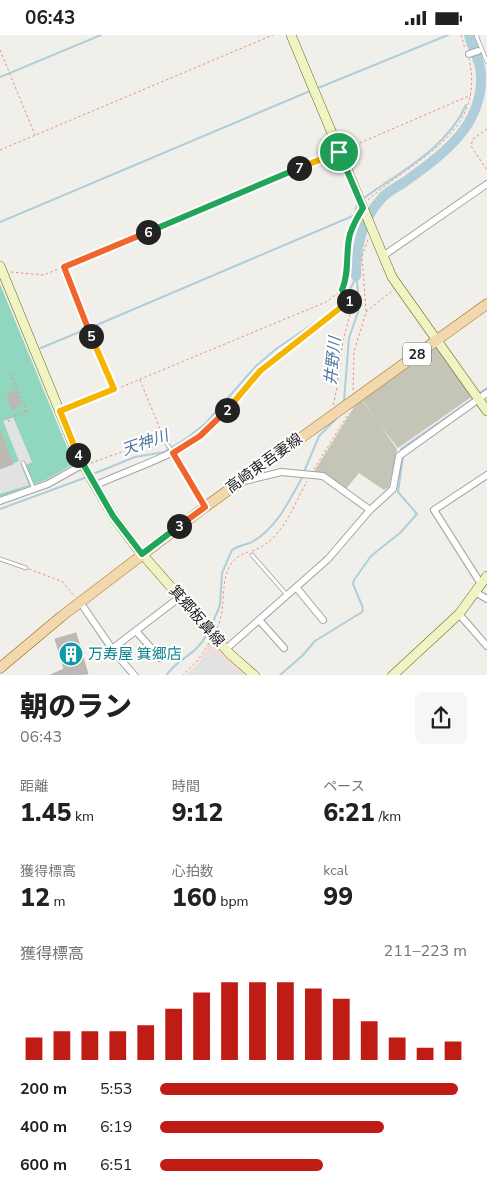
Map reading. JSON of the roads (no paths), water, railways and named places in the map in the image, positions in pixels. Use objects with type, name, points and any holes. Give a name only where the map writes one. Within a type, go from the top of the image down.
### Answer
[{"type":"main road","name":"高崎東吾妻線","points":[[0,669],[79,601],[242,479],[487,304]]},
{"type":"street","points":[[291,35],[383,257],[399,287],[487,411]]},
{"type":"street","points":[[469,54],[479,50]]},
{"type":"street","points":[[383,257],[487,184]]},
{"type":"street","name":"箕郷板鼻線","points":[[1,271],[93,485],[113,516],[142,554],[226,649],[254,675]]},
{"type":"street","points":[[226,649],[328,559],[370,510],[392,489],[399,455],[487,393]]},
{"type":"street","points":[[93,485],[132,468],[159,461],[172,451],[200,436]]},
{"type":"street","points":[[172,451],[205,507]]},
{"type":"street","points":[[0,501],[34,489],[84,467]]},
{"type":"street","points":[[242,479],[245,481],[280,472],[322,477],[370,510]]},
{"type":"street","points":[[395,675],[460,614],[484,580],[434,510],[487,475]]},
{"type":"street","points":[[296,587],[323,620]]},
{"type":"street","points":[[475,593],[487,599]]},
{"type":"street","points":[[112,649],[180,597]]},
{"type":"street","points":[[79,601],[112,649],[135,675]]},
{"type":"street","points":[[460,614],[487,646]]},
{"type":"street","points":[[259,620],[284,648]]},
{"type":"street","points":[[136,631],[160,658]]},
{"type":"street","points":[[0,669],[3,675]]},
{"type":"lane","points":[[476,35],[479,50],[487,62]]},
{"type":"lane","points":[[166,442],[172,451]]},
{"type":"lane","points":[[23,463],[34,489]]},
{"type":"lane","points":[[252,555],[287,595]]},
{"type":"lane","points":[[0,559],[26,568]]},
{"type":"waterway","points":[[0,77],[101,35]]},
{"type":"waterway","points":[[318,88],[448,35]]},
{"type":"waterway","name":"井野川","points":[[356,276],[357,255],[361,235],[374,207],[383,196],[420,171],[447,149],[468,124],[480,93],[481,75],[469,35]]},
{"type":"waterway","points":[[0,222],[310,91]]},
{"type":"waterway","points":[[364,198],[408,168],[435,146],[458,120],[466,105]]},
{"type":"waterway","points":[[92,327],[355,215],[357,203]]},
{"type":"waterway","name":"井野川","points":[[344,401],[349,338],[360,306],[356,276]]},
{"type":"waterway","name":"天神川","points":[[93,474],[135,457],[164,452],[187,438],[206,423],[256,366],[276,349],[336,308],[349,292],[356,277]]},
{"type":"waterway","points":[[41,348],[84,330]]},
{"type":"waterway","points":[[480,393],[487,388]]},
{"type":"waterway","points":[[401,449],[473,399]]},
{"type":"waterway","name":"井野川","points":[[304,472],[319,436],[336,419]]},
{"type":"waterway","points":[[280,675],[302,656],[315,641],[362,612],[363,608],[353,584],[354,580],[371,556],[400,533],[417,514],[398,492],[403,457]]},
{"type":"waterway","name":"井野川","points":[[211,627],[220,605],[222,573],[232,550],[263,535],[283,512],[303,476]]},
{"type":"waterway","name":"天神川","points":[[0,509],[87,477]]},
{"type":"waterway","points":[[89,620],[110,652]]},
{"type":"waterway","name":"井野川","points":[[167,675],[170,670],[198,647],[207,634]]},
{"type":"place","name":"万寿屋 箕郷店","points":[[71,654]]}]
